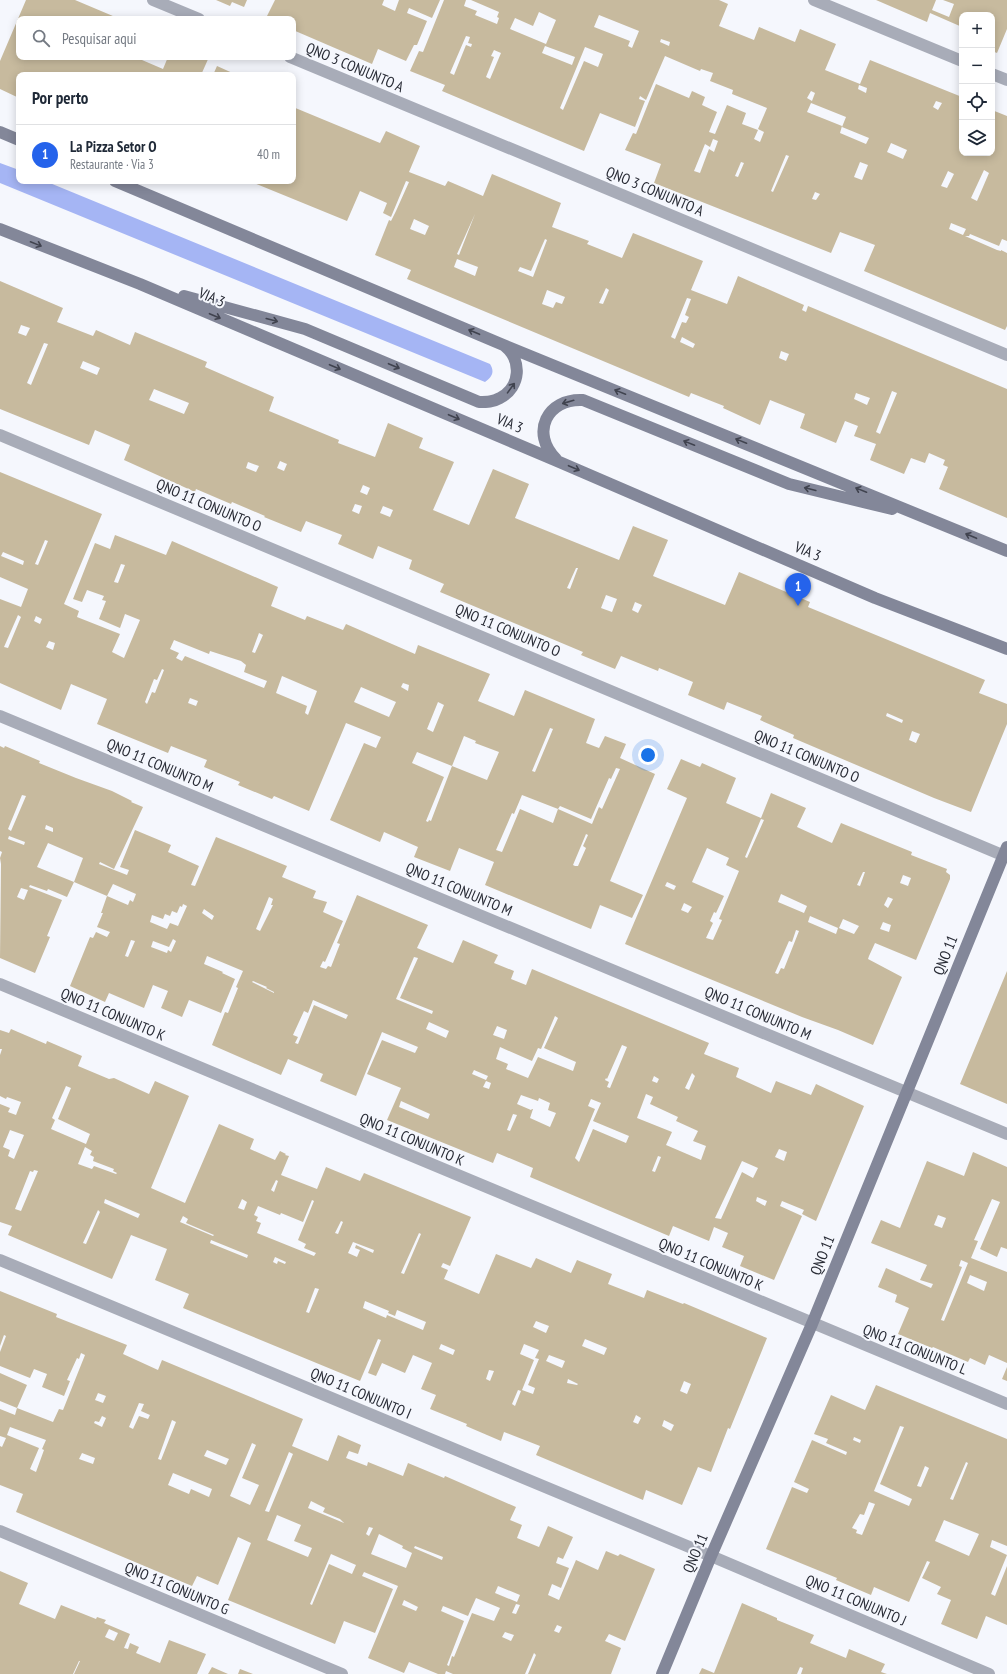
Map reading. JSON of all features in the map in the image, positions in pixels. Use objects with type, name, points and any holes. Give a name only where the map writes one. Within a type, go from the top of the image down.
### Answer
[{"type":"main road","points":[[0,132],[16,139]]},
{"type":"main road","points":[[123,184],[501,344],[930,518],[1007,551]]},
{"type":"main road","name":"VIA 3","points":[[0,229],[140,284],[875,598],[1007,649]]},
{"type":"main road","points":[[140,284],[305,329],[479,402],[490,402],[501,398],[510,391],[516,382],[518,371],[516,360],[510,350],[501,344]]},
{"type":"main road","points":[[557,461],[549,452],[544,442],[543,430],[546,419],[552,410],[562,403],[572,400],[583,400],[789,484],[930,518]]},
{"type":"main road","name":"QNO 11","points":[[662,1674],[711,1556],[812,1324],[906,1092],[1006,853]]},
{"type":"street","points":[[153,0],[192,16]]},
{"type":"street","points":[[814,0],[959,60]]},
{"type":"street","name":"QNO 3 CONJUNTO A","points":[[296,59],[1007,355]]},
{"type":"street","points":[[995,75],[1007,80]]},
{"type":"street","name":"QNO 11 CONJUNTO O","points":[[0,435],[1006,853]]},
{"type":"street","name":"QNO 11 CONJUNTO M","points":[[0,716],[1007,1134]]},
{"type":"street","name":"QNO 11 CONJUNTO K","points":[[0,984],[812,1324]]},
{"type":"street","name":"QNO 11 CONJUNTO I","points":[[0,1260],[711,1556]]},
{"type":"street","name":"QNO 11 CONJUNTO L","points":[[812,1324],[1007,1404]]},
{"type":"street","name":"QNO 11 CONJUNTO G","points":[[0,1531],[342,1674]]},
{"type":"street","name":"QNO 11 CONJUNTO J","points":[[711,1556],[989,1674]]},
{"type":"shaded area","points":[[0,163],[16,169],[16,184],[52,184],[490,364],[492,374],[485,382],[0,183]]},
{"type":"building","points":[[26,0],[75,0],[113,16],[19,16]]},
{"type":"building","points":[[216,0],[247,0],[244,7],[232,2],[230,6]]},
{"type":"building","points":[[275,0],[384,0],[382,5],[395,11],[399,0],[440,0],[432,18],[409,8],[407,13],[427,21],[417,45],[414,45],[406,61],[378,49],[372,64],[296,31],[296,16],[267,16]]},
{"type":"building","points":[[444,0],[466,0],[464,6],[477,11],[475,15],[497,24],[499,12],[471,0],[719,0],[728,4],[719,26],[754,40],[759,27],[795,42],[800,29],[836,44],[825,70],[860,84],[870,60],[959,96],[959,156],[995,156],[995,111],[1007,116],[1007,241],[1002,239],[999,246],[970,234],[969,236],[965,236],[1007,253],[1007,326],[1005,330],[864,271],[875,245],[840,232],[831,253],[654,183],[661,164],[625,150],[633,133],[636,134],[656,84],[689,98],[692,91],[705,97],[702,105],[717,112],[709,132],[715,134],[727,105],[746,113],[742,124],[758,130],[754,139],[760,142],[764,132],[758,129],[767,108],[732,94],[733,90],[710,81],[713,73],[701,69],[700,71],[665,56],[646,100],[640,96],[639,99],[645,101],[635,127],[600,113],[584,151],[442,91],[445,85],[410,71],[419,51],[423,52]],"holes":[[[539,12],[556,20],[546,44],[510,29],[515,18],[533,26]],[[599,15],[639,31],[632,48],[628,46],[630,41],[594,27]],[[466,36],[470,37],[468,43],[472,44],[471,47],[466,45],[454,75],[450,73]],[[661,39],[670,42],[669,46],[660,42]],[[545,46],[575,57],[572,65],[542,53]],[[585,47],[603,54],[598,67],[584,61],[563,110],[560,108]],[[494,50],[501,53],[490,79],[486,77],[494,57],[491,56]],[[859,85],[867,88],[866,93],[858,89]],[[811,91],[815,93],[812,101],[807,98]],[[936,101],[942,103],[938,110],[933,107]],[[811,103],[846,117],[842,127],[869,138],[866,144],[840,133],[842,126],[807,112]],[[713,139],[718,141],[714,152],[709,149],[700,173],[694,171],[705,144],[710,147]],[[891,143],[907,150],[903,159],[887,152]],[[786,155],[789,156],[773,192],[771,191]],[[741,162],[744,163],[738,177],[735,176]],[[860,162],[868,165],[862,180],[854,177]],[[984,170],[989,173],[977,201],[971,198]],[[948,171],[954,174],[947,188],[941,186]],[[815,192],[820,194],[816,200],[812,199]],[[951,223],[966,229],[963,235],[949,229]]]},
{"type":"building","points":[[876,0],[936,0],[932,10],[949,17],[954,4],[943,0],[1007,0],[1007,29],[997,53],[995,52],[995,12],[959,12],[959,26],[930,13],[927,22]]},
{"type":"building","points":[[16,23],[16,60],[142,60],[163,69],[167,60],[208,60],[202,72],[16,72],[16,97],[0,89],[0,61]]},
{"type":"building","points":[[217,66],[230,72],[214,72]]},
{"type":"building","points":[[296,108],[380,143],[386,131],[420,146],[409,172],[445,186],[448,181],[483,196],[492,174],[561,203],[552,227],[589,241],[587,244],[622,258],[633,233],[703,261],[691,290],[727,304],[738,276],[804,305],[802,310],[806,312],[808,306],[1007,389],[1007,518],[939,489],[948,467],[943,465],[945,460],[929,453],[925,463],[911,458],[904,474],[870,460],[876,444],[854,436],[858,426],[845,421],[836,443],[800,428],[805,414],[770,400],[760,425],[723,408],[724,406],[691,393],[689,397],[407,279],[411,270],[375,255],[389,220],[391,221],[409,182],[406,181],[391,217],[383,213],[387,203],[360,191],[347,221],[256,184],[296,184]],"holes":[[[475,214],[459,255],[457,254]],[[414,219],[429,226],[425,235],[410,229]],[[545,239],[547,240],[533,277],[518,271],[520,267],[531,271]],[[457,259],[478,267],[475,276],[454,267]],[[606,288],[609,290],[603,304],[599,303]],[[547,290],[565,297],[562,304],[556,302],[553,308],[542,304]],[[687,298],[691,299],[685,315],[689,317],[686,323],[682,322],[675,339],[671,337]],[[682,337],[695,344],[693,348],[680,342]],[[781,351],[789,354],[786,361],[779,358]],[[892,391],[897,393],[880,434],[876,432]],[[856,393],[870,398],[867,405],[854,399]]]},
{"type":"building","points":[[0,281],[63,308],[57,322],[93,336],[96,330],[130,345],[135,332],[207,362],[205,367],[274,397],[269,411],[339,440],[338,443],[375,457],[388,423],[423,438],[419,448],[454,462],[433,510],[469,525],[493,469],[529,484],[515,518],[619,560],[633,526],[668,540],[653,576],[725,605],[739,572],[810,602],[808,607],[985,680],[979,693],[1007,704],[1007,724],[971,812],[934,798],[793,738],[794,735],[760,720],[762,716],[727,702],[724,710],[688,695],[693,682],[659,668],[658,671],[621,656],[615,669],[581,655],[583,652],[440,592],[444,584],[409,569],[412,560],[378,546],[373,559],[338,544],[342,535],[306,521],[301,532],[232,502],[231,504],[196,489],[195,492],[124,460],[130,445],[95,430],[89,445],[0,409]],"holes":[[[21,325],[30,328],[26,336],[18,333]],[[44,343],[48,344],[31,385],[27,383]],[[83,361],[100,368],[97,375],[80,368]],[[154,389],[189,403],[184,414],[149,400]],[[280,461],[287,464],[284,471],[277,468]],[[248,462],[259,466],[256,472],[246,468]],[[363,485],[370,488],[367,495],[360,492]],[[355,504],[362,506],[359,514],[352,511]],[[383,506],[393,510],[390,517],[380,513]],[[576,568],[578,568],[570,589],[567,588]],[[606,595],[617,599],[612,612],[601,608]],[[635,602],[642,605],[638,613],[632,610]],[[887,713],[903,720],[902,723],[886,716]],[[912,731],[920,734],[916,743],[909,740]]]},
{"type":"building","points":[[0,472],[102,514],[64,604],[79,611],[77,617],[120,634],[112,652],[124,658],[140,620],[125,614],[120,628],[99,619],[106,601],[102,600],[104,596],[87,590],[82,602],[73,599],[95,543],[110,549],[115,535],[166,555],[172,541],[278,587],[271,606],[305,620],[307,616],[343,630],[346,624],[415,654],[418,645],[490,674],[478,701],[514,716],[525,690],[595,719],[586,743],[599,748],[605,736],[626,744],[620,758],[655,774],[610,881],[643,895],[632,918],[600,905],[591,929],[485,885],[494,862],[459,848],[450,871],[414,857],[418,847],[384,832],[380,842],[330,820],[364,743],[376,748],[381,737],[346,723],[309,811],[274,796],[272,799],[238,785],[240,782],[204,767],[207,760],[171,746],[168,753],[97,724],[107,699],[71,684],[61,710],[0,683],[0,599],[21,607],[28,589],[0,577]],"holes":[[[45,540],[48,541],[38,565],[35,564]],[[3,552],[24,561],[23,565],[1,556]],[[121,564],[125,565],[118,583],[114,582]],[[18,615],[21,617],[8,648],[4,647]],[[36,616],[42,619],[40,624],[34,621]],[[259,633],[263,635],[255,653],[252,652]],[[174,640],[209,654],[210,651],[241,661],[246,665],[244,672],[267,681],[264,688],[185,656],[182,661],[176,658],[179,653],[170,649]],[[49,641],[55,643],[53,650],[46,647]],[[162,669],[164,670],[155,693],[152,692],[147,704],[145,702],[154,679],[157,680]],[[282,676],[317,691],[308,715],[305,713],[307,706],[276,693]],[[403,683],[409,685],[408,691],[401,687]],[[361,687],[396,702],[389,717],[354,702]],[[190,698],[198,701],[196,706],[188,703]],[[438,702],[444,705],[433,732],[427,729]],[[550,728],[553,729],[535,772],[532,771]],[[464,736],[476,741],[475,743],[499,752],[487,780],[452,766]],[[417,752],[452,766],[431,821],[426,821],[444,777],[412,763]],[[616,768],[620,769],[602,809],[599,807],[592,824],[558,809],[560,806],[591,819],[609,778],[611,779]],[[522,795],[558,809],[553,823],[520,809],[502,852],[496,850],[512,813],[514,814]],[[586,834],[588,835],[583,846],[586,848],[578,866],[573,865]]]},
{"type":"building","points":[[0,746],[4,748],[5,746],[40,761],[39,763],[112,791],[143,807],[114,869],[100,862],[99,864],[127,875],[129,870],[120,867],[135,830],[171,845],[168,852],[199,866],[191,885],[195,886],[216,837],[287,866],[282,877],[316,891],[313,898],[327,902],[323,912],[343,921],[325,962],[323,961],[320,967],[326,969],[328,966],[331,967],[340,944],[337,943],[357,895],[428,925],[417,948],[453,963],[463,940],[498,955],[494,963],[514,971],[511,979],[526,985],[532,969],[709,1043],[704,1054],[739,1068],[736,1077],[771,1093],[776,1081],[811,1095],[816,1084],[864,1106],[816,1221],[802,1214],[804,1210],[782,1201],[780,1206],[802,1216],[774,1280],[740,1266],[744,1256],[722,1247],[728,1233],[714,1227],[709,1241],[673,1226],[669,1236],[530,1177],[533,1168],[497,1153],[493,1163],[387,1120],[401,1088],[367,1074],[382,1040],[415,1053],[418,1047],[382,1032],[356,1096],[320,1081],[323,1074],[288,1059],[281,1075],[212,1045],[225,1012],[228,1013],[238,988],[236,987],[243,971],[207,956],[204,964],[235,979],[221,1013],[189,1000],[182,1017],[161,1008],[168,991],[153,985],[144,1008],[109,993],[105,1002],[70,986],[90,937],[93,938],[96,932],[107,937],[110,932],[97,927],[103,913],[101,913],[107,896],[74,882],[67,897],[48,889],[47,891],[30,885],[29,887],[62,900],[47,936],[50,937],[35,973],[0,958],[0,858],[2,852],[0,851]],"holes":[[[22,795],[26,796],[11,831],[8,829]],[[46,825],[53,828],[53,832],[45,829]],[[9,836],[25,842],[24,845],[8,839]],[[48,843],[83,858],[74,882],[37,867]],[[113,884],[136,894],[133,902],[130,900],[128,905],[107,896]],[[21,888],[28,890],[24,900],[17,897]],[[269,897],[273,899],[271,905],[273,905],[260,931],[256,929]],[[183,904],[187,906],[178,926],[170,923],[167,929],[150,922],[152,915],[163,919],[165,914],[170,916],[172,911],[177,913],[180,906],[182,907]],[[204,909],[214,916],[212,920],[202,913]],[[173,939],[176,941],[171,952],[168,950],[167,953],[151,947],[153,941],[169,947]],[[131,940],[135,941],[128,957],[125,956]],[[414,957],[418,958],[400,998],[433,1011],[432,1014],[396,999]],[[253,981],[267,987],[266,988],[274,993],[252,982]],[[313,1000],[348,1015],[346,1019],[314,1005],[298,1044],[295,1043],[298,1037],[293,1035],[304,1011],[308,1013]],[[555,1016],[558,1018],[544,1048],[576,1062],[573,1071],[538,1057],[528,1078],[506,1069],[508,1064],[496,1059],[500,1047],[532,1061],[538,1048],[541,1049]],[[429,1022],[449,1031],[446,1038],[426,1029]],[[497,1026],[507,1030],[504,1039],[493,1035]],[[622,1045],[627,1047],[610,1088],[607,1087],[609,1082],[605,1080],[606,1078],[607,1079]],[[474,1070],[488,1076],[486,1080],[472,1074]],[[692,1073],[695,1076],[689,1090],[685,1088]],[[654,1076],[659,1079],[657,1083],[652,1081]],[[486,1081],[491,1083],[489,1089],[483,1087]],[[646,1094],[653,1097],[650,1104],[678,1117],[676,1121],[698,1131],[693,1141],[706,1146],[701,1160],[666,1145],[672,1132],[637,1118]],[[521,1095],[538,1101],[539,1098],[550,1103],[548,1110],[556,1113],[550,1127],[530,1118],[533,1109],[531,1110],[517,1104]],[[591,1099],[601,1103],[593,1121],[629,1136],[626,1143],[593,1129],[579,1162],[575,1158],[595,1109],[588,1106]],[[401,1101],[430,1114],[428,1119],[399,1107]],[[513,1114],[517,1115],[510,1131],[507,1130]],[[779,1149],[787,1152],[784,1161],[775,1157]],[[658,1156],[661,1157],[655,1172],[652,1171]],[[742,1161],[758,1168],[753,1178],[742,1172],[721,1219],[715,1218]],[[757,1197],[767,1201],[765,1206],[756,1201]]]},
{"type":"building","points":[[681,759],[700,767],[702,763],[736,778],[726,803],[761,818],[771,793],[806,808],[797,827],[832,843],[841,823],[912,852],[911,855],[947,869],[946,872],[950,875],[950,879],[916,960],[875,943],[869,956],[868,959],[902,977],[873,1045],[625,944],[687,798],[667,789]],"holes":[[[761,819],[764,820],[747,858],[745,857]],[[707,848],[729,858],[726,865],[739,871],[719,919],[722,920],[713,940],[706,938],[713,923],[710,921],[714,912],[716,913],[724,896],[692,882]],[[863,872],[865,872],[860,886],[857,885]],[[903,875],[911,878],[908,886],[900,883]],[[667,882],[676,886],[674,890],[665,886]],[[781,894],[807,906],[804,913],[778,902]],[[888,897],[893,899],[888,908],[884,905]],[[684,903],[692,907],[688,913],[681,910]],[[810,916],[838,928],[836,934],[808,922]],[[843,919],[859,926],[854,934],[839,928]],[[883,922],[891,925],[889,932],[880,929]],[[796,930],[799,931],[784,969],[781,968],[778,974],[775,973],[789,941],[792,942]]]},
{"type":"building","points":[[1007,971],[1007,1104],[960,1084]]},
{"type":"building","points":[[11,1029],[46,1044],[47,1041],[82,1056],[78,1066],[109,1079],[114,1078],[149,1094],[155,1081],[189,1096],[151,1188],[185,1203],[219,1124],[254,1139],[250,1149],[275,1160],[280,1151],[286,1154],[285,1155],[289,1156],[281,1175],[317,1189],[326,1167],[360,1181],[364,1173],[471,1217],[450,1266],[443,1263],[441,1267],[448,1270],[444,1279],[479,1294],[496,1254],[531,1268],[536,1258],[571,1273],[577,1260],[612,1274],[608,1284],[644,1298],[647,1290],[683,1304],[684,1303],[767,1338],[730,1429],[728,1428],[711,1472],[698,1467],[682,1505],[646,1490],[643,1500],[536,1455],[540,1446],[504,1432],[501,1441],[466,1426],[467,1424],[430,1409],[436,1395],[421,1389],[432,1363],[413,1355],[405,1373],[382,1363],[376,1376],[368,1373],[381,1340],[378,1339],[360,1381],[183,1308],[189,1294],[155,1280],[167,1249],[131,1235],[112,1279],[8,1235],[12,1226],[0,1222],[0,1104],[10,1108],[8,1112],[16,1115],[21,1102],[7,1097],[6,1099],[0,1096],[0,1055],[2,1049],[0,1049],[0,1030],[9,1033]],"holes":[[[66,1086],[71,1088],[58,1119],[90,1134],[86,1144],[51,1129],[55,1120],[52,1118]],[[10,1130],[24,1135],[14,1159],[8,1156],[10,1150],[3,1147]],[[85,1147],[92,1151],[90,1155],[94,1157],[93,1161],[114,1169],[113,1171],[117,1173],[116,1174],[94,1166],[92,1169],[78,1164]],[[30,1171],[38,1171],[21,1211],[15,1209]],[[276,1180],[278,1181],[274,1192],[271,1190]],[[105,1199],[140,1214],[138,1218],[104,1203]],[[242,1199],[247,1202],[244,1210],[238,1208]],[[312,1200],[314,1201],[298,1240],[306,1244],[304,1248],[316,1253],[314,1256],[257,1233],[261,1223],[256,1221],[258,1217],[254,1215],[258,1206],[303,1222]],[[98,1210],[100,1212],[86,1244],[83,1243]],[[183,1216],[188,1219],[186,1223],[214,1235],[213,1236],[180,1222]],[[341,1221],[343,1222],[338,1234],[335,1233]],[[419,1233],[421,1234],[404,1274],[401,1273]],[[211,1240],[248,1255],[247,1258],[210,1243]],[[353,1242],[374,1250],[373,1253],[356,1245],[355,1248],[360,1250],[357,1257],[348,1253]],[[275,1257],[286,1262],[285,1264],[278,1261],[277,1264],[273,1262]],[[315,1288],[319,1289],[309,1313],[306,1312]],[[365,1301],[389,1311],[388,1313],[395,1316],[397,1310],[426,1322],[423,1330],[387,1315],[386,1318],[363,1308]],[[536,1321],[549,1326],[546,1333],[533,1327]],[[585,1339],[607,1348],[604,1355],[582,1346]],[[441,1344],[455,1350],[453,1355],[439,1349]],[[524,1344],[539,1350],[535,1358],[539,1359],[528,1385],[535,1388],[533,1394],[522,1390],[534,1360],[520,1354]],[[549,1355],[565,1361],[562,1368],[546,1361]],[[489,1370],[494,1371],[490,1381],[486,1379]],[[568,1379],[578,1384],[567,1383]],[[684,1381],[691,1384],[687,1394],[680,1391]],[[518,1390],[521,1391],[515,1406],[512,1404]],[[636,1415],[641,1418],[638,1424],[633,1422]],[[664,1420],[674,1425],[671,1431],[662,1426]]]},
{"type":"building","points":[[973,1152],[1007,1167],[1007,1249],[1001,1247],[997,1257],[980,1249],[1000,1202],[992,1199],[974,1240],[978,1241],[971,1258],[1007,1272],[1007,1363],[989,1355],[985,1365],[970,1358],[968,1362],[898,1334],[909,1308],[895,1302],[897,1295],[878,1287],[886,1268],[931,1288],[933,1284],[920,1280],[927,1265],[871,1243],[881,1220],[900,1228],[927,1161],[964,1176]],"holes":[[[938,1215],[946,1218],[942,1228],[934,1225]],[[961,1260],[968,1263],[944,1321],[941,1320],[962,1267],[959,1266]],[[970,1275],[987,1282],[984,1291],[967,1283]]]},
{"type":"building","points":[[0,1291],[57,1314],[56,1317],[127,1345],[123,1354],[158,1370],[162,1360],[303,1419],[292,1446],[328,1461],[338,1435],[361,1445],[358,1454],[349,1451],[346,1458],[367,1466],[368,1462],[403,1476],[408,1463],[444,1478],[445,1476],[516,1507],[510,1520],[522,1525],[517,1538],[539,1547],[548,1526],[573,1537],[563,1559],[558,1557],[556,1563],[569,1568],[561,1588],[552,1584],[548,1595],[559,1600],[576,1560],[598,1570],[606,1551],[618,1556],[620,1554],[655,1569],[625,1641],[609,1634],[605,1641],[621,1648],[611,1674],[528,1674],[536,1655],[534,1653],[525,1674],[453,1674],[446,1671],[445,1674],[438,1674],[409,1662],[404,1673],[368,1658],[398,1586],[364,1572],[362,1576],[393,1589],[375,1633],[344,1621],[335,1644],[228,1600],[251,1543],[238,1537],[218,1585],[197,1576],[192,1586],[16,1512],[23,1494],[0,1485],[0,1446],[2,1447],[6,1438],[0,1436],[0,1409],[15,1415],[17,1408],[53,1422],[59,1409],[63,1410],[85,1355],[81,1353],[79,1359],[77,1358],[67,1380],[70,1381],[64,1396],[42,1387],[47,1374],[34,1369],[30,1378],[0,1366],[0,1352],[6,1336],[4,1335],[0,1346]],"holes":[[[98,1393],[106,1396],[103,1403],[95,1400]],[[139,1403],[144,1404],[141,1411],[150,1415],[148,1419],[139,1416],[133,1429],[129,1427]],[[102,1416],[106,1418],[102,1427],[94,1423],[95,1421],[99,1422]],[[172,1420],[176,1422],[161,1460],[158,1459]],[[10,1427],[46,1440],[36,1472],[30,1469],[39,1448],[7,1435]],[[252,1443],[256,1445],[242,1478],[259,1485],[250,1505],[230,1496]],[[207,1450],[229,1459],[226,1465],[204,1456]],[[289,1452],[293,1454],[269,1512],[265,1511]],[[82,1453],[95,1458],[93,1464],[79,1459]],[[173,1473],[212,1489],[209,1497],[191,1489],[189,1494],[168,1485]],[[311,1501],[325,1508],[323,1512],[340,1519],[344,1523],[308,1508]],[[277,1515],[301,1525],[294,1541],[312,1548],[308,1557],[267,1540]],[[369,1527],[373,1528],[369,1536],[366,1534]],[[379,1534],[403,1546],[402,1548],[412,1553],[406,1568],[371,1554]],[[415,1546],[443,1557],[442,1560],[414,1548]],[[331,1554],[356,1565],[352,1574],[329,1564],[312,1605],[310,1604]],[[498,1586],[520,1595],[517,1602],[495,1593]],[[476,1598],[500,1608],[494,1621],[472,1613],[454,1657],[452,1656],[449,1666],[447,1665],[464,1621],[441,1611],[443,1606],[468,1616]],[[404,1600],[418,1607],[416,1611],[402,1605]],[[516,1604],[520,1605],[516,1614],[512,1613]],[[557,1625],[562,1627],[559,1633],[554,1631]],[[505,1632],[514,1635],[511,1641],[502,1637]]]},
{"type":"building","points":[[1007,1367],[1007,1381],[1002,1379]]},
{"type":"building","points":[[0,1373],[27,1385],[17,1408],[0,1401]]},
{"type":"building","points":[[876,1385],[1007,1439],[1007,1546],[992,1540],[990,1547],[1007,1555],[991,1594],[995,1596],[1007,1566],[1007,1625],[986,1616],[977,1639],[941,1624],[951,1600],[937,1594],[941,1587],[922,1578],[930,1562],[927,1561],[909,1602],[874,1587],[871,1595],[836,1580],[837,1578],[766,1549],[792,1487],[807,1493],[809,1489],[794,1482],[812,1440],[846,1455],[847,1452],[826,1443],[828,1439],[814,1434],[831,1395],[865,1410]],"holes":[[[900,1426],[904,1427],[880,1484],[912,1499],[909,1506],[874,1491]],[[854,1437],[861,1440],[860,1443],[853,1440]],[[966,1462],[968,1463],[953,1500],[950,1499]],[[925,1466],[929,1468],[921,1487],[917,1486]],[[869,1502],[875,1504],[862,1535],[856,1533],[857,1530],[852,1528],[860,1514],[864,1515]],[[944,1520],[979,1534],[969,1556],[935,1541]]]},
{"type":"building","points":[[0,1571],[28,1583],[19,1604],[55,1619],[61,1605],[96,1619],[97,1617],[106,1620],[104,1623],[130,1634],[124,1648],[128,1649],[130,1643],[139,1647],[136,1653],[160,1663],[169,1640],[206,1654],[197,1674],[74,1674],[79,1661],[73,1674],[0,1674]],"holes":[[[109,1629],[118,1633],[114,1641],[105,1637]]]},
{"type":"building","points":[[742,1603],[777,1618],[777,1620],[814,1635],[810,1643],[846,1658],[849,1649],[885,1664],[881,1672],[887,1674],[801,1674],[803,1668],[800,1667],[797,1674],[699,1674],[702,1668],[714,1673]]},
{"type":"building","points":[[212,1667],[228,1674],[208,1674]]},
{"type":"building","points":[[240,1669],[253,1674],[238,1674]]},
{"type":"place","name":"La Pizza Setor O","points":[[798,606]]}]
